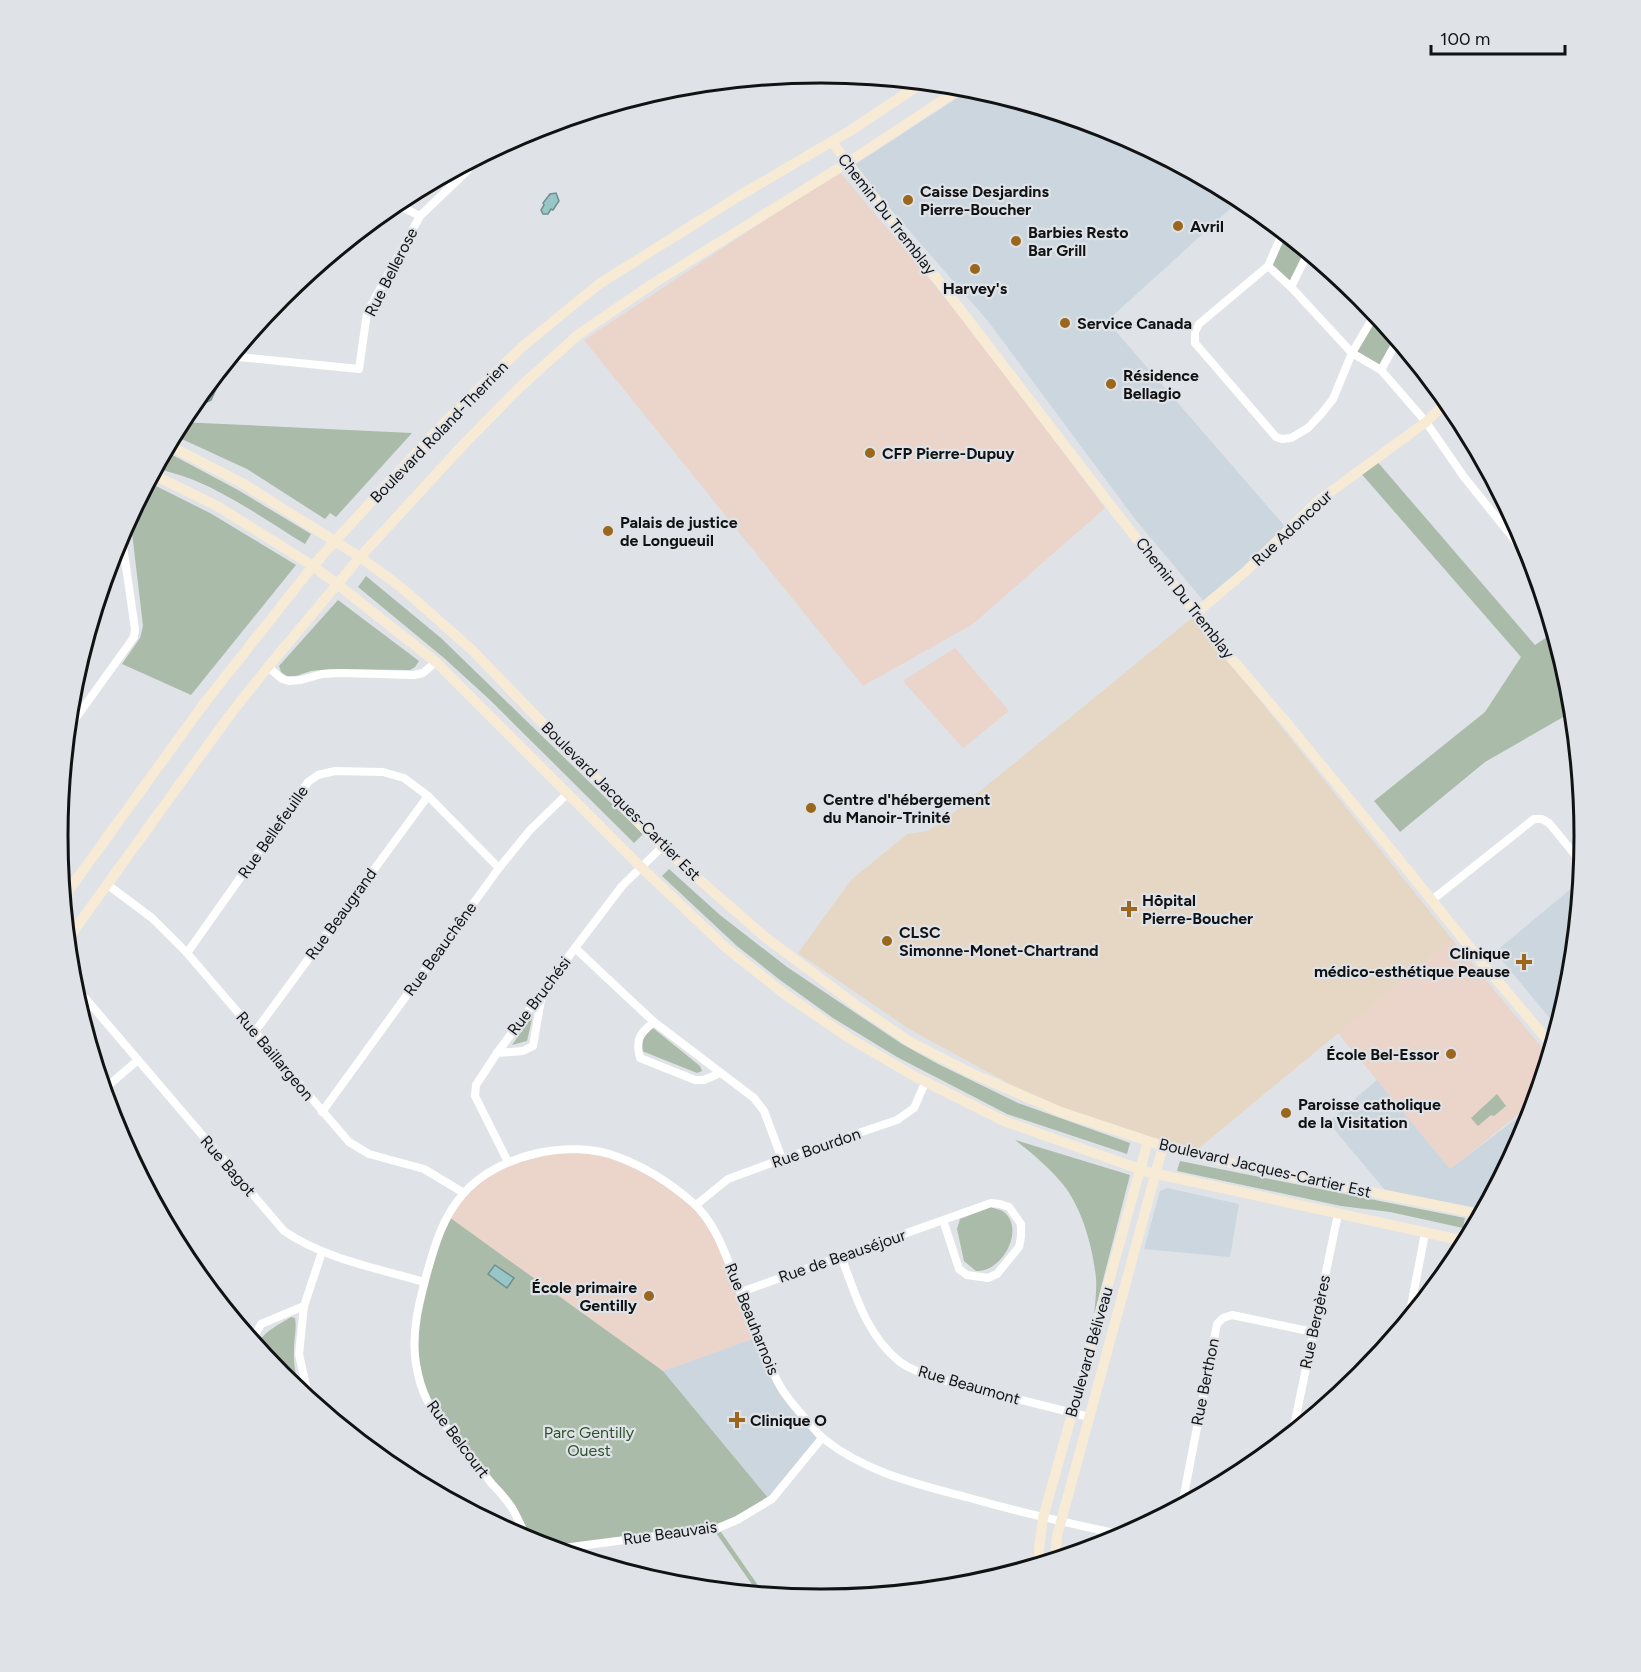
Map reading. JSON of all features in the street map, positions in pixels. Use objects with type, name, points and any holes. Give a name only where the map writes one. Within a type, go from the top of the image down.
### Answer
[{"type":"main road","name":"Boulevard Roland-Therrien","points":[[69,889],[206,701],[313,566],[441,426],[522,347],[599,284],[739,195],[832,142],[912,88]]},
{"type":"main road","name":"Boulevard Roland-Therrien","points":[[74,931],[229,716],[268,667],[360,557],[520,387],[579,334],[654,283],[847,163],[952,94]]},
{"type":"main road","name":"Chemin Du Tremblay","points":[[832,142],[1207,630],[1286,722],[1546,1038]]},
{"type":"main road","name":"Rue Adoncour","points":[[1196,613],[1245,572],[1318,501],[1426,422],[1440,409]]},
{"type":"main road","name":"Boulevard Jacques-Cartier Est","points":[[175,448],[242,483],[360,557],[402,588],[472,650],[662,847],[765,938],[910,1042],[971,1073],[1061,1112],[1163,1146],[1238,1165],[1473,1213]]},
{"type":"main road","name":"Boulevard Jacques-Cartier Est","points":[[158,477],[219,507],[313,566],[436,662],[642,868],[726,947],[786,995],[849,1038],[925,1083],[1004,1121],[1140,1170],[1456,1239]]},
{"type":"main road","name":"Boulevard Béliveau","points":[[1039,1556],[1043,1518],[1148,1141]]},
{"type":"main road","name":"Boulevard Béliveau","points":[[1056,1551],[1057,1536],[1163,1146]]},
{"type":"street","name":"Rue Bellerose","points":[[240,357],[359,369],[367,313],[420,216],[465,173]]},
{"type":"street","points":[[405,208],[420,216]]},
{"type":"street","points":[[1280,240],[1268,266],[1199,324],[1194,332],[1195,343],[1276,437],[1291,438],[1308,428],[1322,413],[1333,399],[1352,353],[1370,322]]},
{"type":"street","points":[[1292,287],[1305,260]]},
{"type":"street","points":[[1268,266],[1292,287],[1352,353],[1381,370],[1426,422],[1464,477],[1510,534]]},
{"type":"street","points":[[1381,370],[1393,348]]},
{"type":"street","points":[[78,716],[134,637],[135,629],[124,551]]},
{"type":"street","points":[[268,667],[282,679],[289,681],[322,674],[340,673],[414,675],[423,673],[436,662]]},
{"type":"street","name":"Rue Bellefeuille","points":[[187,953],[308,782],[318,775],[335,771],[383,772],[404,778],[428,796],[499,868]]},
{"type":"street","name":"Rue Beauchêne","points":[[322,1112],[499,868],[530,830],[568,794]]},
{"type":"street","name":"Rue Beaugrand","points":[[255,1033],[428,796]]},
{"type":"street","points":[[1432,900],[1534,819],[1542,819],[1550,823],[1573,852]]},
{"type":"street","name":"Rue Bruchési","points":[[508,1162],[475,1096],[476,1085],[497,1053],[622,886],[662,847]]},
{"type":"street","name":"Rue Baillargeon","points":[[108,885],[152,918],[187,953],[349,1142],[369,1154],[424,1169],[464,1193]]},
{"type":"street","points":[[575,948],[654,1022],[754,1098],[764,1111],[782,1159]]},
{"type":"street","points":[[497,1053],[523,1051],[533,1046],[542,992]]},
{"type":"street","name":"Rue Bagot","points":[[86,999],[284,1231],[322,1252],[424,1282]]},
{"type":"street","points":[[654,1022],[642,1031],[637,1046],[640,1058],[696,1080],[704,1080],[720,1073]]},
{"type":"street","points":[[110,1085],[138,1060]]},
{"type":"street","name":"Rue Bourdon","points":[[696,1205],[728,1179],[897,1120],[914,1108],[925,1083]]},
{"type":"street","name":"Rue Beauharnois","points":[[464,1193],[485,1174],[508,1162],[558,1151],[584,1150],[616,1155],[649,1171],[696,1205],[713,1229],[741,1292],[758,1339],[781,1388],[822,1438],[859,1462],[898,1479],[1043,1518],[1109,1532]]},
{"type":"street","name":"Rue Belcourt","points":[[464,1193],[441,1227],[424,1282],[417,1310],[414,1339],[417,1370],[427,1400],[448,1430],[511,1506],[521,1527]]},
{"type":"street","name":"Rue de Beauséjour","points":[[741,1292],[841,1256],[991,1203],[1009,1207],[1021,1224],[1019,1246],[997,1274],[988,1278],[967,1275],[959,1269],[943,1220]]},
{"type":"street","name":"Rue Bergères","points":[[1295,1420],[1338,1214]]},
{"type":"street","points":[[1412,1301],[1425,1233]]},
{"type":"street","points":[[306,1385],[299,1354],[304,1306],[322,1252]]},
{"type":"street","name":"Rue Beaumont","points":[[841,1256],[864,1317],[885,1348],[901,1363],[939,1379],[1089,1417]]},
{"type":"street","points":[[256,1334],[261,1324],[304,1306]]},
{"type":"street","name":"Rue Berthon","points":[[1184,1495],[1217,1324],[1223,1318],[1232,1315],[1313,1332]]},
{"type":"street","name":"Rue Beauvais","points":[[572,1547],[718,1528],[737,1520],[772,1498],[822,1438]]},
{"type":"shaded area","points":[[959,97],[1015,109],[1109,140],[1154,161],[1233,206],[1107,321],[1288,530],[1206,604],[1135,519],[988,321],[853,166]]},
{"type":"shaded area","name":"CFP Pierre-Dupuy","points":[[839,171],[970,327],[1105,508],[973,624],[863,686],[584,340]]},
{"type":"shaded area","name":"Hôpital Pierre-Boucher","points":[[1193,617],[1452,939],[1192,1154],[1061,1112],[909,1029],[798,953],[851,880],[907,834],[928,831],[952,814]]},
{"type":"shaded area","points":[[955,648],[1009,711],[963,748],[903,681]]},
{"type":"shaded area","points":[[1572,888],[1567,934],[1551,1019],[1495,952]]},
{"type":"shaded area","name":"École Bel-Essor","points":[[1452,939],[1543,1049],[1520,1113],[1450,1169],[1338,1033]]},
{"type":"shaded area","points":[[1377,1080],[1450,1169],[1519,1117],[1496,1169],[1473,1213],[1390,1196],[1328,1122]]},
{"type":"shaded area","name":"École primaire Gentilly","points":[[583,1151],[615,1157],[648,1174],[672,1189],[697,1212],[723,1254],[755,1338],[663,1371],[449,1217],[466,1194],[486,1175],[536,1155]]},
{"type":"shaded area","points":[[1167,1188],[1239,1204],[1230,1257],[1144,1249],[1160,1191]]},
{"type":"shaded area","points":[[755,1338],[767,1364],[819,1438],[769,1499],[663,1371]]},
{"type":"green space","points":[[1282,241],[1303,258],[1291,283],[1272,265]]},
{"type":"green space","points":[[1372,324],[1391,345],[1380,366],[1356,352]]},
{"type":"green space","points":[[191,423],[412,433],[336,517],[330,513],[325,519],[247,469],[181,439]]},
{"type":"green space","points":[[171,454],[238,490],[311,534],[305,544],[224,494],[162,470]]},
{"type":"green space","points":[[1375,459],[1535,645],[1547,637],[1564,717],[1485,762],[1400,832],[1374,801],[1485,712],[1521,657],[1359,471]]},
{"type":"green space","points":[[154,485],[210,513],[296,565],[191,695],[122,664],[140,638],[143,626],[132,532]]},
{"type":"green space","points":[[366,576],[441,638],[643,834],[634,843],[490,700],[444,658],[358,587]]},
{"type":"green space","points":[[338,600],[419,661],[415,667],[410,670],[331,669],[311,671],[296,676],[287,676],[281,672],[279,666]]},
{"type":"green space","points":[[669,869],[720,915],[787,967],[902,1044],[1018,1103],[1130,1143],[1127,1154],[1007,1114],[897,1057],[833,1018],[737,946],[662,876]]},
{"type":"green space","points":[[533,1015],[527,1041],[512,1045]]},
{"type":"green space","points":[[653,1028],[700,1066],[702,1071],[697,1073],[642,1051],[644,1037]]},
{"type":"green space","points":[[1497,1094],[1506,1106],[1478,1126],[1471,1118]]},
{"type":"green space","points":[[1015,1140],[1130,1175],[1094,1315],[1095,1267],[1090,1243],[1077,1207],[1054,1174]]},
{"type":"green space","points":[[1180,1161],[1465,1218],[1463,1228],[1390,1212],[1341,1206],[1177,1171]]},
{"type":"green space","points":[[991,1207],[1004,1212],[1010,1220],[1011,1239],[1002,1258],[985,1270],[976,1271],[964,1261],[957,1229],[960,1219]]},
{"type":"green space","name":"Parc Gentilly Ouest","points":[[449,1217],[663,1371],[769,1499],[737,1518],[719,1525],[568,1545],[524,1528],[513,1507],[428,1399],[419,1370],[417,1343],[418,1321],[430,1269]]},
{"type":"green space","points":[[291,1317],[295,1318],[296,1376],[261,1339]]},
{"type":"green space","points":[[721,1532],[758,1586],[753,1586],[716,1533]]},
{"type":"water","points":[[556,193],[559,201],[553,210],[551,209],[548,214],[543,214],[541,210],[543,203],[550,194]]},
{"type":"water","points":[[217,387],[211,400],[206,402]]},
{"type":"water","points":[[495,1265],[514,1278],[507,1288],[488,1274]]},
{"type":"place","name":"Caisse Desjardins Pierre-Boucher","points":[[908,200]]},
{"type":"place","name":"Avril","points":[[1178,226]]},
{"type":"place","name":"Barbies Resto Bar Grill","points":[[1016,241]]},
{"type":"place","name":"Harvey's","points":[[975,269]]},
{"type":"place","name":"Service Canada","points":[[1065,323]]},
{"type":"place","name":"Résidence Bellagio","points":[[1111,384]]},
{"type":"place","name":"CFP Pierre-Dupuy","points":[[870,453]]},
{"type":"place","name":"Palais de justice de Longueuil","points":[[608,531]]},
{"type":"place","name":"Centre d'hébergement du Manoir-Trinité","points":[[811,808]]},
{"type":"place","name":"Hôpital Pierre-Boucher","points":[[1129,909]]},
{"type":"place","name":"CLSC Simonne-Monet-Chartrand","points":[[887,941]]},
{"type":"place","name":"Clinique médico-esthétique Peause","points":[[1524,962]]},
{"type":"place","name":"École Bel-Essor","points":[[1451,1054]]},
{"type":"place","name":"Paroisse catholique de la Visitation","points":[[1286,1113]]},
{"type":"place","name":"École primaire Gentilly","points":[[649,1296]]},
{"type":"place","name":"Clinique O","points":[[737,1420]]}]
